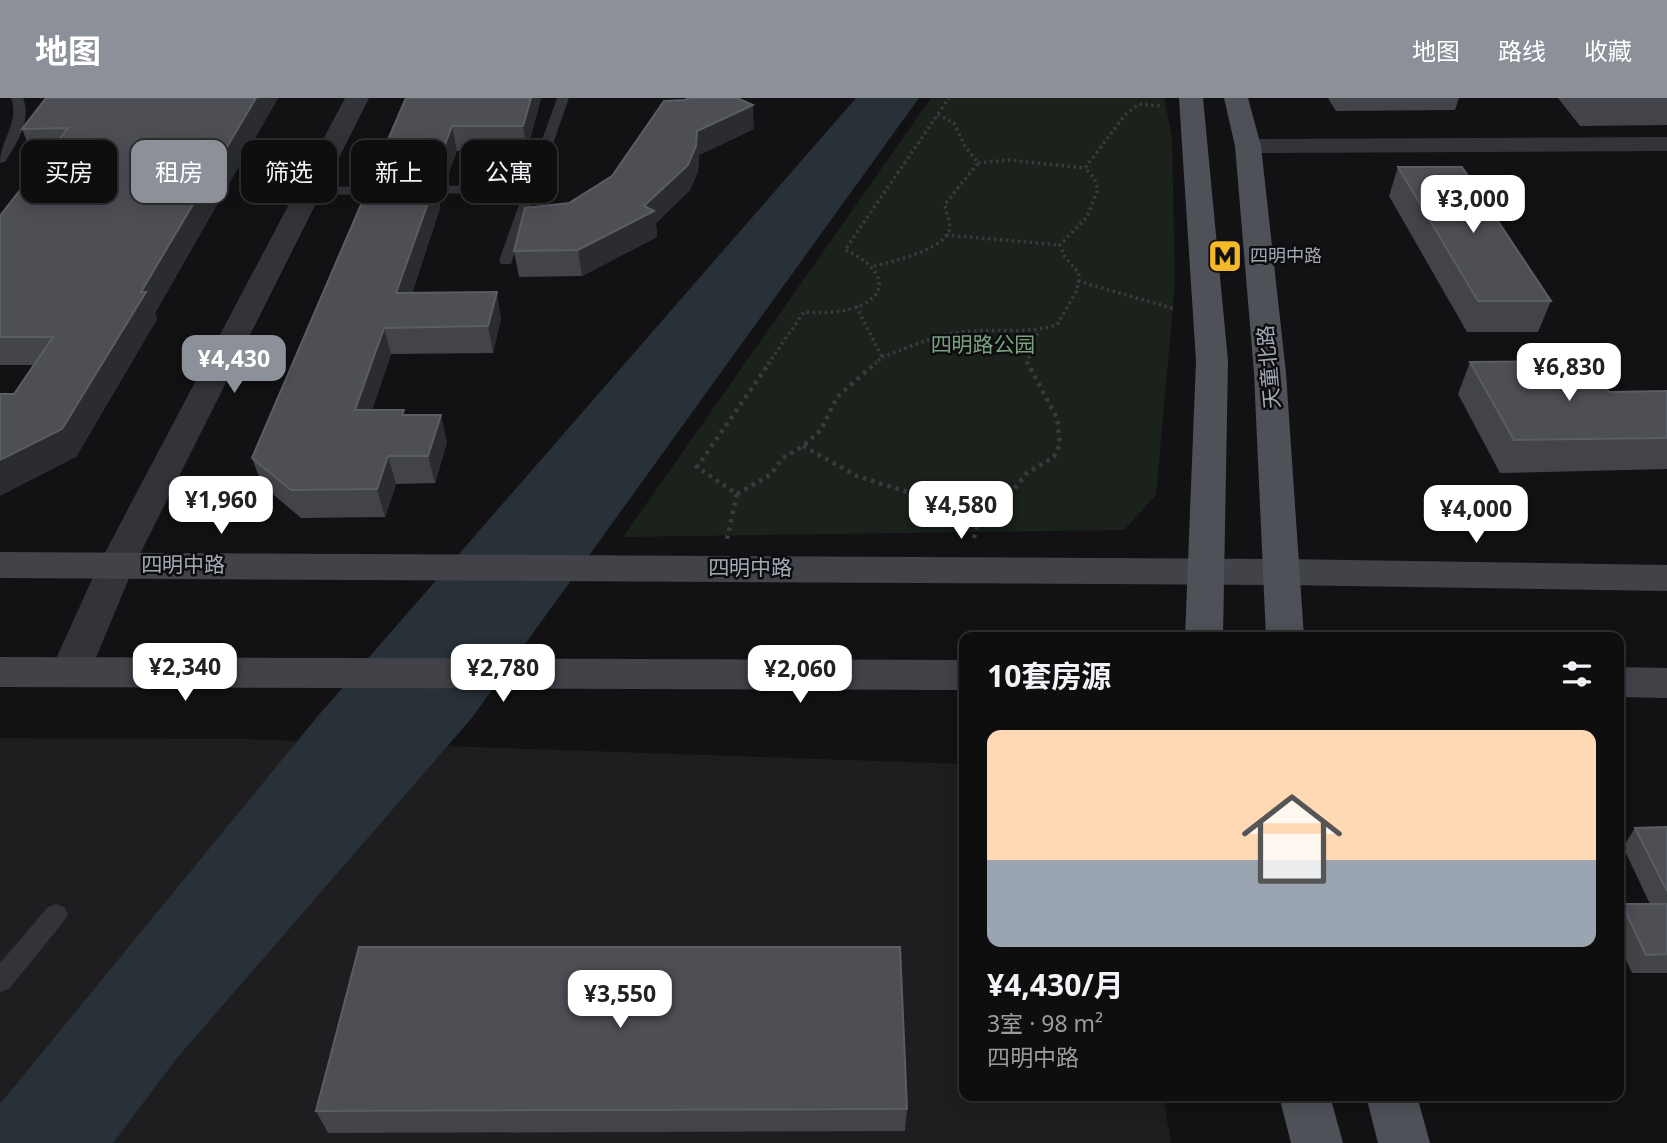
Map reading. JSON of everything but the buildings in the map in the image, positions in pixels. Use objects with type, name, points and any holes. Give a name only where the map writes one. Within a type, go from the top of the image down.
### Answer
[{"type":"main road","name":"天童北路","points":[[1236,98],[1248,146],[1270,373],[1285,632]]},
{"type":"main road","points":[[1192,103],[1212,361],[1204,632]]},
{"type":"main road","name":"四明中路","points":[[0,565],[1206,571],[1667,578]]},
{"type":"main road","points":[[0,672],[959,675]]},
{"type":"main road","points":[[1624,682],[1667,682]]},
{"type":"main road","points":[[1307,1101],[1317,1143]]},
{"type":"main road","points":[[1393,1101],[1404,1143]]},
{"type":"street","points":[[335,140],[357,98]]},
{"type":"street","points":[[1248,146],[1667,144]]},
{"type":"street","points":[[70,672],[117,564],[303,203]]},
{"type":"lane","points":[[0,159],[16,134],[20,104],[17,98]]},
{"type":"lane","points":[[548,140],[563,98]]},
{"type":"lane","points":[[337,191],[461,190]]},
{"type":"lane","points":[[506,261],[526,203]]},
{"type":"lane","points":[[0,981],[56,914]]},
{"type":"path","points":[[737,494],[697,467],[804,312],[841,311],[870,300],[877,290],[879,281],[874,266],[845,250],[949,98]]},
{"type":"path","points":[[1085,168],[1125,115],[1139,104],[1192,103]]},
{"type":"path","points":[[938,115],[954,123],[963,145],[976,157],[978,163]]},
{"type":"path","points":[[946,235],[949,223],[944,211],[946,204],[978,163],[1008,160],[1085,168],[1094,178],[1098,189],[1087,217],[1060,245]]},
{"type":"path","points":[[874,266],[902,259],[946,235],[1060,245]]},
{"type":"path","points":[[727,540],[737,494],[770,475],[783,457],[803,446],[821,430],[836,397],[882,358],[953,333],[1006,328],[1038,331],[1057,325],[1067,311],[1079,273],[1065,257],[1060,245]]},
{"type":"path","points":[[1078,281],[1181,310]]},
{"type":"path","points":[[856,306],[882,358]]},
{"type":"path","points":[[974,538],[980,516],[1007,497],[1027,473],[1054,457],[1060,444],[1057,418],[1027,366],[1038,331]]},
{"type":"path","points":[[803,446],[857,476],[980,516]]},
{"type":"shaded area","points":[[856,98],[919,98],[471,719],[177,1058],[113,1143],[0,1143],[0,1104],[317,717]]},
{"type":"shaded area","points":[[0,738],[241,739],[959,764],[959,1101],[1164,1101],[1171,1143],[0,1143]]},
{"type":"green space","name":"四明路公园","points":[[931,98],[1164,98],[1172,137],[1175,284],[1156,495],[1124,530],[623,537]]},
{"type":"place","name":"四明中路","points":[[1225,256]]}]
